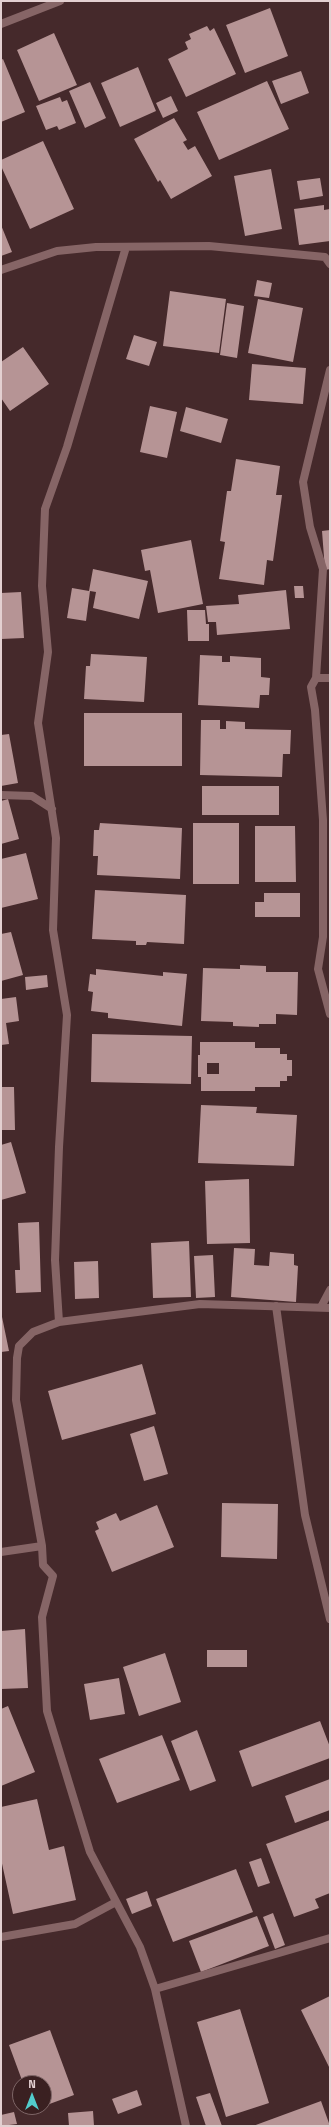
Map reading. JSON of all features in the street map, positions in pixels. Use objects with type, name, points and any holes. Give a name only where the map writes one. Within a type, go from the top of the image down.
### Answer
[{"type":"street","points":[[1,24],[60,1]]},
{"type":"street","points":[[1,270],[57,251],[96,247],[209,246],[325,257],[330,264]]},
{"type":"street","points":[[60,1322],[55,1260],[59,1147],[67,1015],[54,930],[56,838],[38,722],[48,652],[42,586],[45,509],[67,447],[126,247]]},
{"type":"street","points":[[330,370],[303,482],[310,527],[323,569],[316,678],[311,687],[315,710],[323,820],[323,937],[318,969],[330,1014]]},
{"type":"street","points":[[316,678],[330,678]]},
{"type":"street","points":[[1,795],[32,796],[52,809]]},
{"type":"street","points":[[321,1307],[330,1290]]},
{"type":"street","points":[[186,2126],[155,1989],[140,1947],[90,1852],[48,1710],[42,1617],[53,1576],[43,1564],[42,1546],[16,1400],[17,1358],[19,1346],[33,1332],[60,1322],[200,1304],[330,1308]]},
{"type":"street","points":[[276,1306],[305,1515],[330,1619]]},
{"type":"street","points":[[1,1552],[42,1546]]},
{"type":"street","points":[[1,1937],[75,1924],[116,1902]]},
{"type":"street","points":[[155,1989],[330,1938]]},
{"type":"building","points":[[270,8],[288,56],[245,73],[226,25]]},
{"type":"building","points":[[207,26],[210,31],[214,28],[236,74],[186,97],[168,59],[188,49],[185,42],[191,39],[189,34]]},
{"type":"building","points":[[54,33],[77,85],[39,101],[17,50]]},
{"type":"building","points":[[3,59],[25,112],[1,122],[1,60]]},
{"type":"building","points":[[138,67],[156,111],[120,127],[101,83]]},
{"type":"building","points":[[301,71],[309,93],[281,104],[272,81]]},
{"type":"building","points":[[267,81],[289,129],[219,160],[197,112]]},
{"type":"building","points":[[90,82],[106,118],[85,128],[69,91]]},
{"type":"building","points":[[171,96],[178,111],[163,118],[156,103]]},
{"type":"building","points":[[60,97],[62,102],[67,100],[76,123],[59,130],[57,126],[46,130],[36,106]]},
{"type":"building","points":[[174,118],[187,140],[183,142],[188,150],[195,146],[212,176],[171,199],[160,180],[158,182],[134,139]]},
{"type":"building","points":[[43,141],[74,209],[30,229],[1,166],[1,160]]},
{"type":"building","points":[[271,169],[282,229],[245,236],[234,176]]},
{"type":"building","points":[[320,178],[323,196],[300,200],[297,181]]},
{"type":"building","points":[[324,205],[324,210],[330,209],[330,241],[299,245],[294,209]]},
{"type":"building","points":[[1,225],[12,252],[1,256]]},
{"type":"building","points":[[257,280],[272,283],[269,298],[254,296]]},
{"type":"building","points":[[170,291],[226,299],[219,353],[163,346]]},
{"type":"building","points":[[258,299],[303,308],[293,362],[248,353]]},
{"type":"building","points":[[227,303],[244,306],[237,358],[220,355]]},
{"type":"building","points":[[134,335],[157,342],[149,366],[126,359]]},
{"type":"building","points":[[23,347],[49,384],[10,411],[1,398],[1,362]]},
{"type":"building","points":[[252,364],[306,368],[303,404],[249,400]]},
{"type":"building","points":[[150,406],[177,412],[167,458],[140,452]]},
{"type":"building","points":[[186,407],[228,419],[221,443],[180,431]]},
{"type":"building","points":[[236,459],[280,466],[276,495],[282,495],[273,561],[267,560],[264,585],[219,579],[225,542],[220,541],[227,491],[231,491]]},
{"type":"building","points":[[330,530],[330,569],[325,570],[322,531]]},
{"type":"building","points":[[191,540],[203,604],[158,613],[150,570],[145,571],[141,550]]},
{"type":"building","points":[[93,569],[148,581],[139,619],[93,608],[96,592],[90,591],[86,621],[67,618],[72,588],[89,591]]},
{"type":"building","points":[[294,586],[303,586],[304,598],[295,598]]},
{"type":"building","points":[[286,590],[290,629],[217,635],[216,622],[208,622],[206,606],[239,604],[238,595]]},
{"type":"building","points":[[21,592],[24,638],[1,639],[1,593]]},
{"type":"building","points":[[187,610],[205,610],[206,624],[209,624],[209,641],[188,641]]},
{"type":"building","points":[[91,654],[147,657],[144,702],[84,699],[86,666],[90,666]]},
{"type":"building","points":[[200,655],[222,656],[222,662],[230,662],[230,656],[261,658],[261,677],[270,678],[269,695],[260,695],[259,708],[198,705]]},
{"type":"building","points":[[84,713],[182,713],[182,766],[84,766]]},
{"type":"building","points":[[201,720],[220,720],[220,729],[226,729],[226,721],[245,722],[245,729],[291,730],[290,754],[283,754],[282,777],[200,775]]},
{"type":"building","points":[[9,734],[18,783],[1,786],[1,735]]},
{"type":"building","points":[[202,786],[279,786],[279,815],[202,815]]},
{"type":"building","points":[[8,799],[19,839],[1,844],[1,801]]},
{"type":"building","points":[[100,823],[182,828],[180,879],[97,875],[98,856],[93,856],[94,830],[99,830]]},
{"type":"building","points":[[193,823],[239,823],[239,884],[193,884]]},
{"type":"building","points":[[255,826],[295,826],[296,882],[255,882]]},
{"type":"building","points":[[26,853],[38,899],[1,908],[1,859]]},
{"type":"building","points":[[95,890],[186,895],[184,944],[147,942],[146,945],[136,945],[136,941],[92,939]]},
{"type":"building","points":[[264,893],[300,893],[300,917],[255,917],[255,902],[264,902]]},
{"type":"building","points":[[11,932],[23,975],[1,981],[1,934]]},
{"type":"building","points":[[240,965],[266,966],[266,972],[298,972],[297,1015],[276,1014],[276,1024],[259,1024],[259,1027],[233,1026],[233,1022],[201,1021],[203,968],[240,969]]},
{"type":"building","points":[[96,969],[163,976],[163,972],[187,974],[182,1026],[108,1018],[108,1013],[91,1011],[93,992],[88,991],[90,974],[96,975]]},
{"type":"building","points":[[47,975],[48,987],[26,990],[25,977]]},
{"type":"building","points":[[16,997],[19,1021],[6,1023],[9,1044],[1,1045],[1,999]]},
{"type":"building","points":[[92,1034],[192,1036],[191,1084],[91,1082]]},
{"type":"building","points":[[200,1042],[255,1042],[255,1048],[280,1048],[280,1054],[287,1054],[287,1060],[292,1060],[292,1076],[287,1076],[287,1081],[280,1081],[280,1087],[255,1087],[255,1091],[201,1091],[201,1077],[198,1077],[198,1055],[200,1055]],"holes":[[[207,1063],[219,1063],[219,1074],[207,1074]]]},
{"type":"building","points":[[1,1087],[14,1087],[15,1130],[1,1130]]},
{"type":"building","points":[[201,1105],[257,1107],[256,1113],[297,1115],[294,1166],[198,1163]]},
{"type":"building","points":[[11,1142],[26,1193],[1,1200],[1,1145]]},
{"type":"building","points":[[249,1179],[250,1243],[207,1244],[205,1181]]},
{"type":"building","points":[[39,1222],[41,1292],[16,1293],[15,1270],[20,1270],[18,1223]]},
{"type":"building","points":[[189,1241],[191,1297],[153,1298],[151,1243]]},
{"type":"building","points":[[234,1248],[255,1249],[254,1265],[269,1266],[270,1252],[294,1254],[294,1265],[298,1266],[296,1302],[231,1297]]},
{"type":"building","points":[[213,1255],[215,1297],[196,1298],[194,1256]]},
{"type":"building","points":[[98,1261],[99,1298],[75,1299],[74,1262]]},
{"type":"building","points":[[1,1312],[9,1351],[1,1352]]},
{"type":"building","points":[[142,1364],[156,1414],[62,1440],[48,1391]]},
{"type":"building","points":[[154,1426],[168,1474],[144,1481],[130,1434]]},
{"type":"building","points":[[222,1503],[278,1504],[277,1559],[221,1557]]},
{"type":"building","points":[[157,1505],[174,1547],[112,1572],[95,1531],[99,1529],[96,1522],[116,1513],[120,1521]]},
{"type":"building","points":[[25,1629],[28,1688],[1,1689],[1,1631]]},
{"type":"building","points":[[207,1650],[247,1650],[247,1667],[207,1667]]},
{"type":"building","points":[[165,1653],[181,1702],[139,1716],[123,1667]]},
{"type":"building","points":[[119,1678],[125,1714],[90,1720],[84,1684]]},
{"type":"building","points":[[8,1706],[35,1772],[1,1786],[1,1709]]},
{"type":"building","points":[[320,1721],[330,1747],[330,1758],[252,1787],[239,1751]]},
{"type":"building","points":[[197,1730],[216,1781],[190,1791],[171,1741]]},
{"type":"building","points":[[162,1735],[180,1780],[117,1803],[99,1759]]},
{"type":"building","points":[[330,1779],[330,1810],[295,1823],[285,1796]]},
{"type":"building","points":[[37,1799],[49,1850],[64,1846],[76,1900],[13,1914],[1,1859],[1,1807]]},
{"type":"building","points":[[330,1820],[330,1893],[315,1899],[319,1908],[294,1917],[266,1844]]},
{"type":"building","points":[[261,1858],[270,1883],[258,1887],[249,1862]]},
{"type":"building","points":[[236,1869],[253,1912],[173,1942],[156,1899]]},
{"type":"building","points":[[147,1891],[152,1906],[132,1914],[126,1899]]},
{"type":"building","points":[[273,1913],[285,1945],[275,1949],[263,1917]]},
{"type":"building","points":[[257,1916],[269,1946],[201,1972],[189,1941]]},
{"type":"building","points":[[330,1996],[330,2069],[301,2010]]},
{"type":"building","points":[[240,2009],[269,2103],[226,2117],[197,2022]]},
{"type":"building","points":[[50,2030],[74,2095],[52,2103],[52,2075],[20,2075],[9,2045]]},
{"type":"building","points":[[137,2090],[142,2105],[118,2114],[112,2099]]},
{"type":"building","points":[[210,2093],[222,2126],[206,2126],[196,2097]]},
{"type":"building","points":[[321,2101],[330,2126],[253,2126]]},
{"type":"building","points":[[93,2111],[94,2126],[69,2126],[68,2113]]},
{"type":"building","points":[[12,2112],[12,2115],[15,2115],[17,2124],[1,2126],[1,2115]]}]
